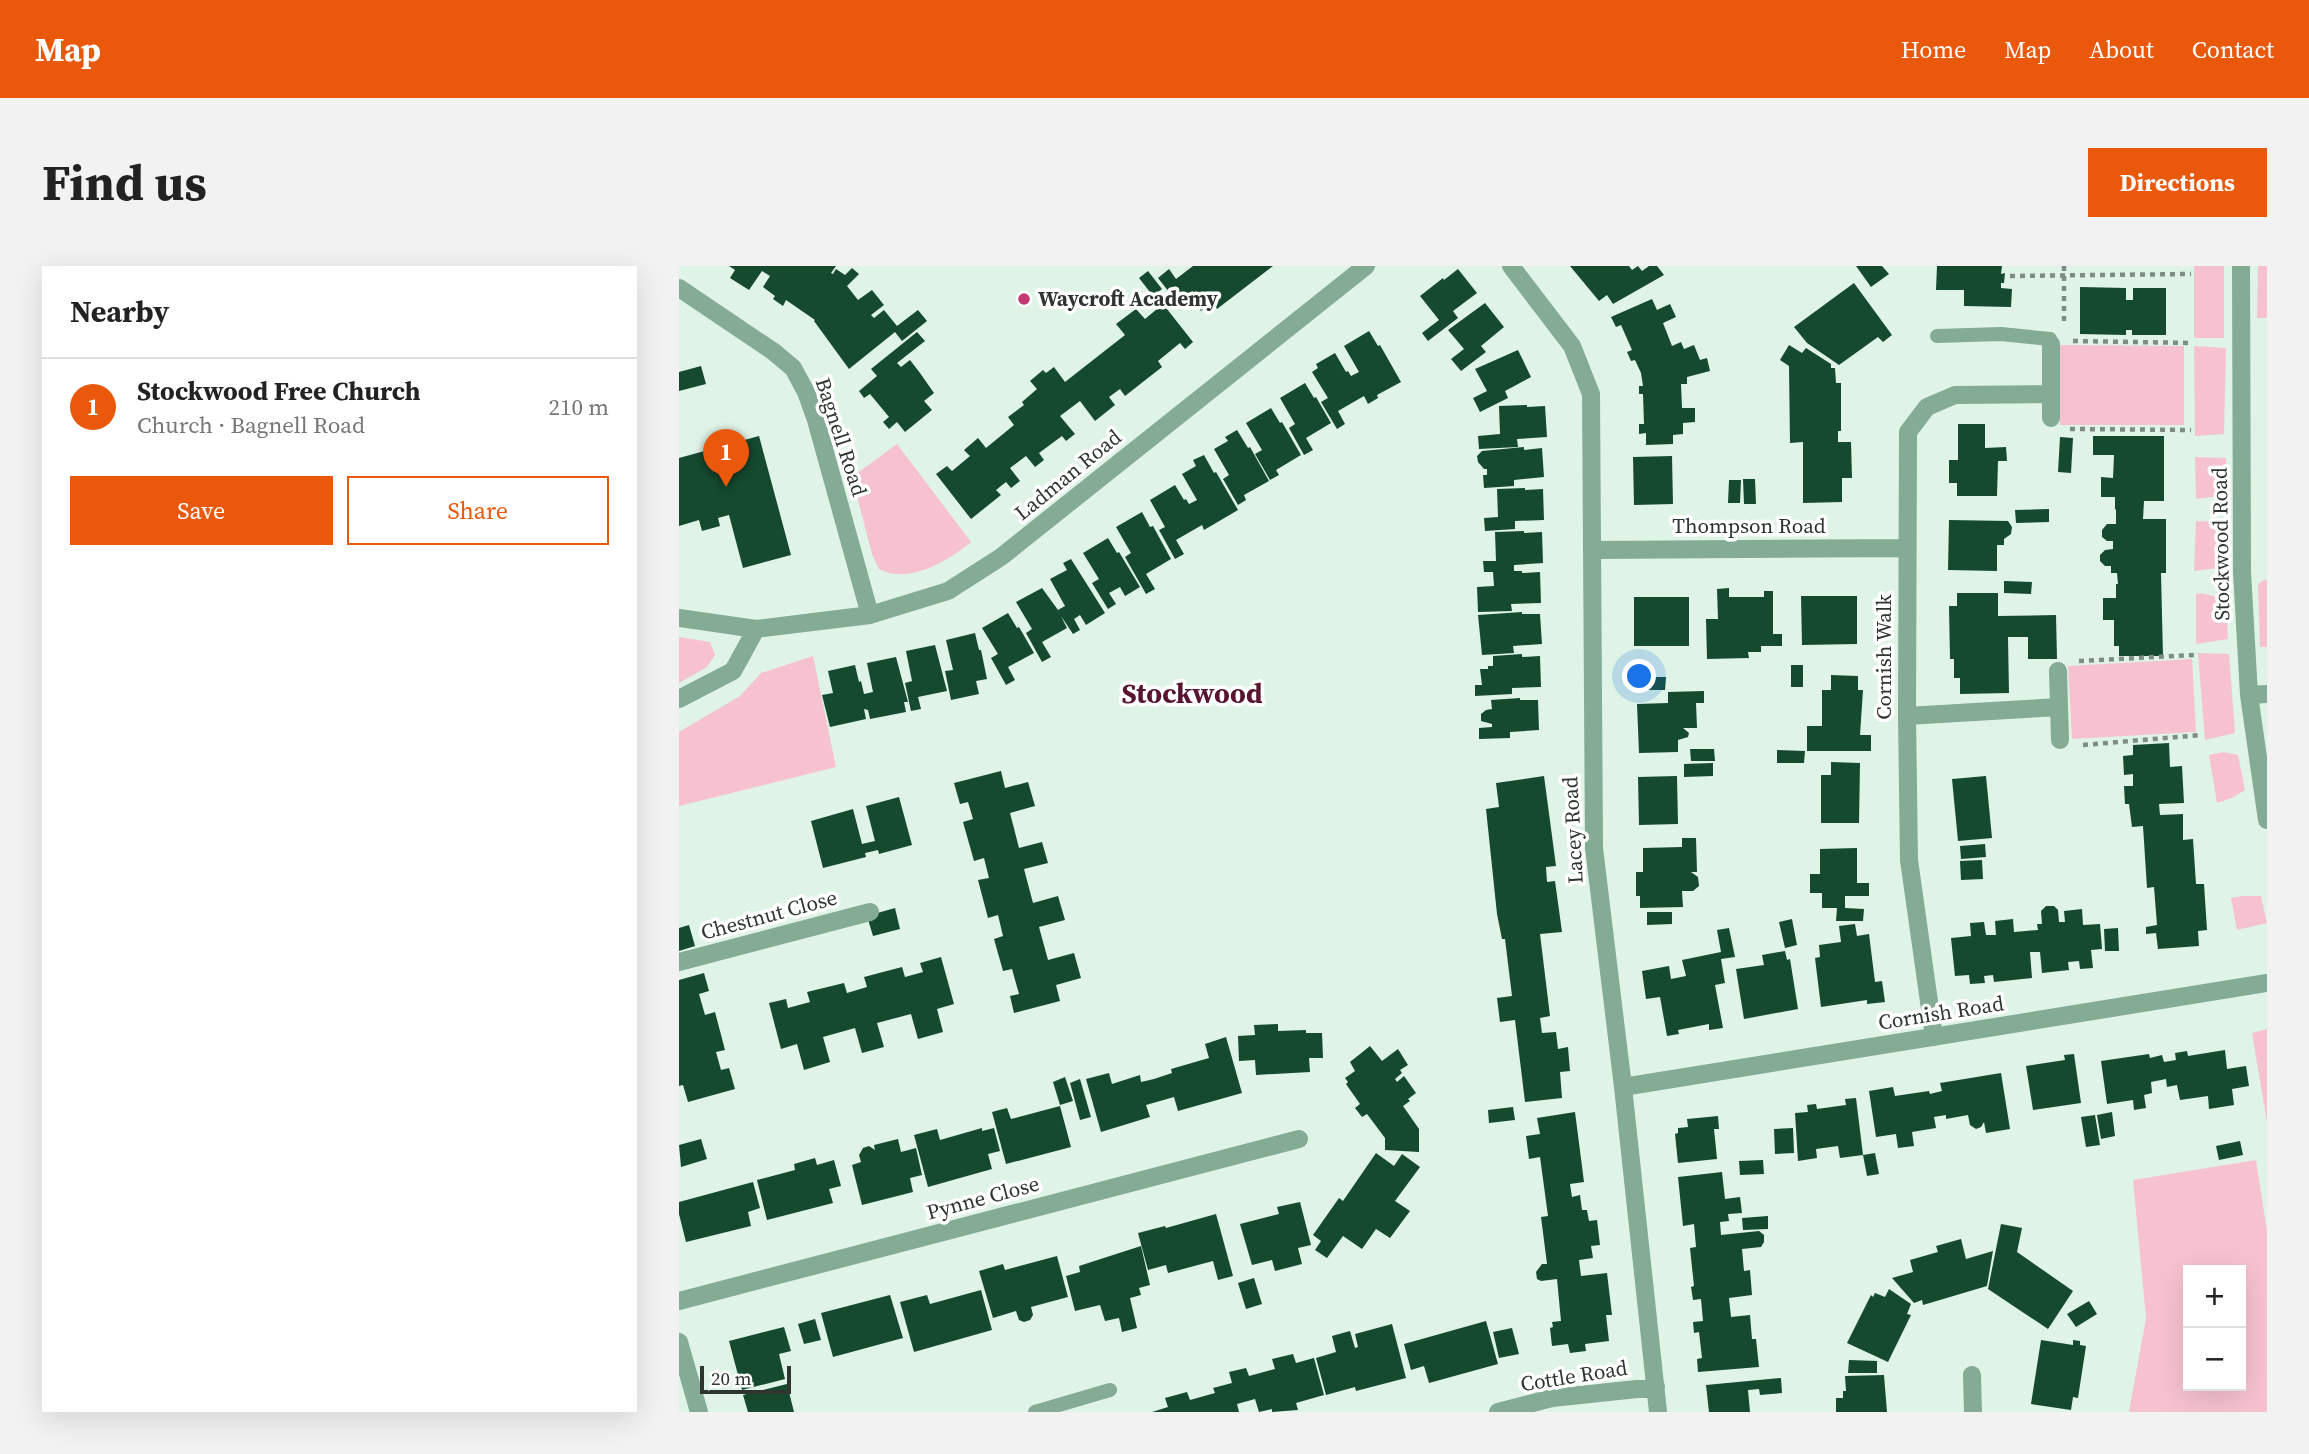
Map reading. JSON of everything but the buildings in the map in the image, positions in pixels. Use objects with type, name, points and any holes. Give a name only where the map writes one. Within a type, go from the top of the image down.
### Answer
[{"type":"street","name":"Ladman Road","points":[[679,618],[756,629],[870,615],[948,591],[1001,557],[1366,266]]},
{"type":"street","name":"Lacey Road","points":[[1511,266],[1572,346],[1591,394],[1594,848],[1658,1412]]},
{"type":"street","name":"Stockwood Road","points":[[2241,266],[2242,572],[2258,694],[2267,820]]},
{"type":"street","name":"Bagnell Road","points":[[679,288],[774,352],[793,368],[806,392],[816,421],[870,615]]},
{"type":"street","points":[[2050,418],[2055,341]]},
{"type":"street","name":"Cornish Walk","points":[[1934,1037],[1909,860],[1908,432],[1927,407],[1955,395],[2050,394]]},
{"type":"street","name":"Thompson Road","points":[[1592,550],[1907,548]]},
{"type":"street","points":[[679,699],[733,671],[756,629]]},
{"type":"street","points":[[2058,671],[2060,740]]},
{"type":"street","points":[[1907,716],[2059,707]]},
{"type":"street","name":"Chestnut Close","points":[[679,962],[870,912]]},
{"type":"street","name":"Cornish Road","points":[[1623,1087],[2267,983]]},
{"type":"street","name":"Pynne Close","points":[[679,1301],[1299,1139]]},
{"type":"street","points":[[679,1342],[699,1412]]},
{"type":"street","points":[[1972,1375],[1973,1412]]},
{"type":"street","name":"Cottle Road","points":[[1498,1412],[1552,1398],[1656,1387]]},
{"type":"lane","points":[[1937,336],[2001,334],[2055,341]]},
{"type":"lane","points":[[1035,1412],[1110,1390]]},
{"type":"path","points":[[2064,266],[2055,341],[2191,342]]},
{"type":"path","points":[[2010,276],[2191,274]]},
{"type":"path","points":[[2050,418],[2050,429],[2191,430]]},
{"type":"path","points":[[2058,671],[2057,663],[2194,655]]},
{"type":"path","points":[[2060,740],[2059,747],[2201,735]]},
{"type":"shaded area","points":[[2194,266],[2224,266],[2224,338],[2194,338]]},
{"type":"shaded area","points":[[2258,266],[2267,266],[2267,318],[2257,318]]},
{"type":"shaded area","points":[[2060,345],[2184,346],[2184,425],[2060,425]]},
{"type":"shaded area","points":[[2194,346],[2226,348],[2224,434],[2195,436]]},
{"type":"shaded area","points":[[897,444],[971,542],[927,569],[902,574],[879,569],[872,554],[852,477]]},
{"type":"shaded area","points":[[2195,457],[2226,458],[2225,493],[2196,499]]},
{"type":"shaded area","points":[[2196,521],[2220,522],[2225,527],[2226,562],[2217,568],[2194,571]]},
{"type":"shaded area","points":[[2267,580],[2267,647],[2260,647],[2258,584]]},
{"type":"shaded area","points":[[2196,594],[2226,599],[2228,639],[2196,644]]},
{"type":"shaded area","points":[[679,637],[710,642],[715,655],[707,667],[679,683]]},
{"type":"shaded area","points":[[2198,653],[2229,654],[2235,733],[2205,740]]},
{"type":"shaded area","points":[[813,656],[836,767],[679,806],[679,732],[740,696],[761,673]]},
{"type":"shaded area","points":[[2192,659],[2196,732],[2072,739],[2068,666]]},
{"type":"shaded area","points":[[2223,752],[2238,755],[2245,790],[2217,803],[2209,755]]},
{"type":"shaded area","points":[[2261,896],[2267,923],[2237,930],[2231,898]]},
{"type":"shaded area","points":[[2267,1029],[2267,1122],[2252,1033]]},
{"type":"shaded area","points":[[2256,1160],[2267,1231],[2267,1412],[2129,1412],[2146,1318],[2133,1180]]},
{"type":"place","name":"Waycroft Academy","points":[[1024,299]]},
{"type":"place","name":"Stockwood Free Church","points":[[726,487]]},
{"type":"district","name":"Stockwood","points":[[1192,693]]}]
